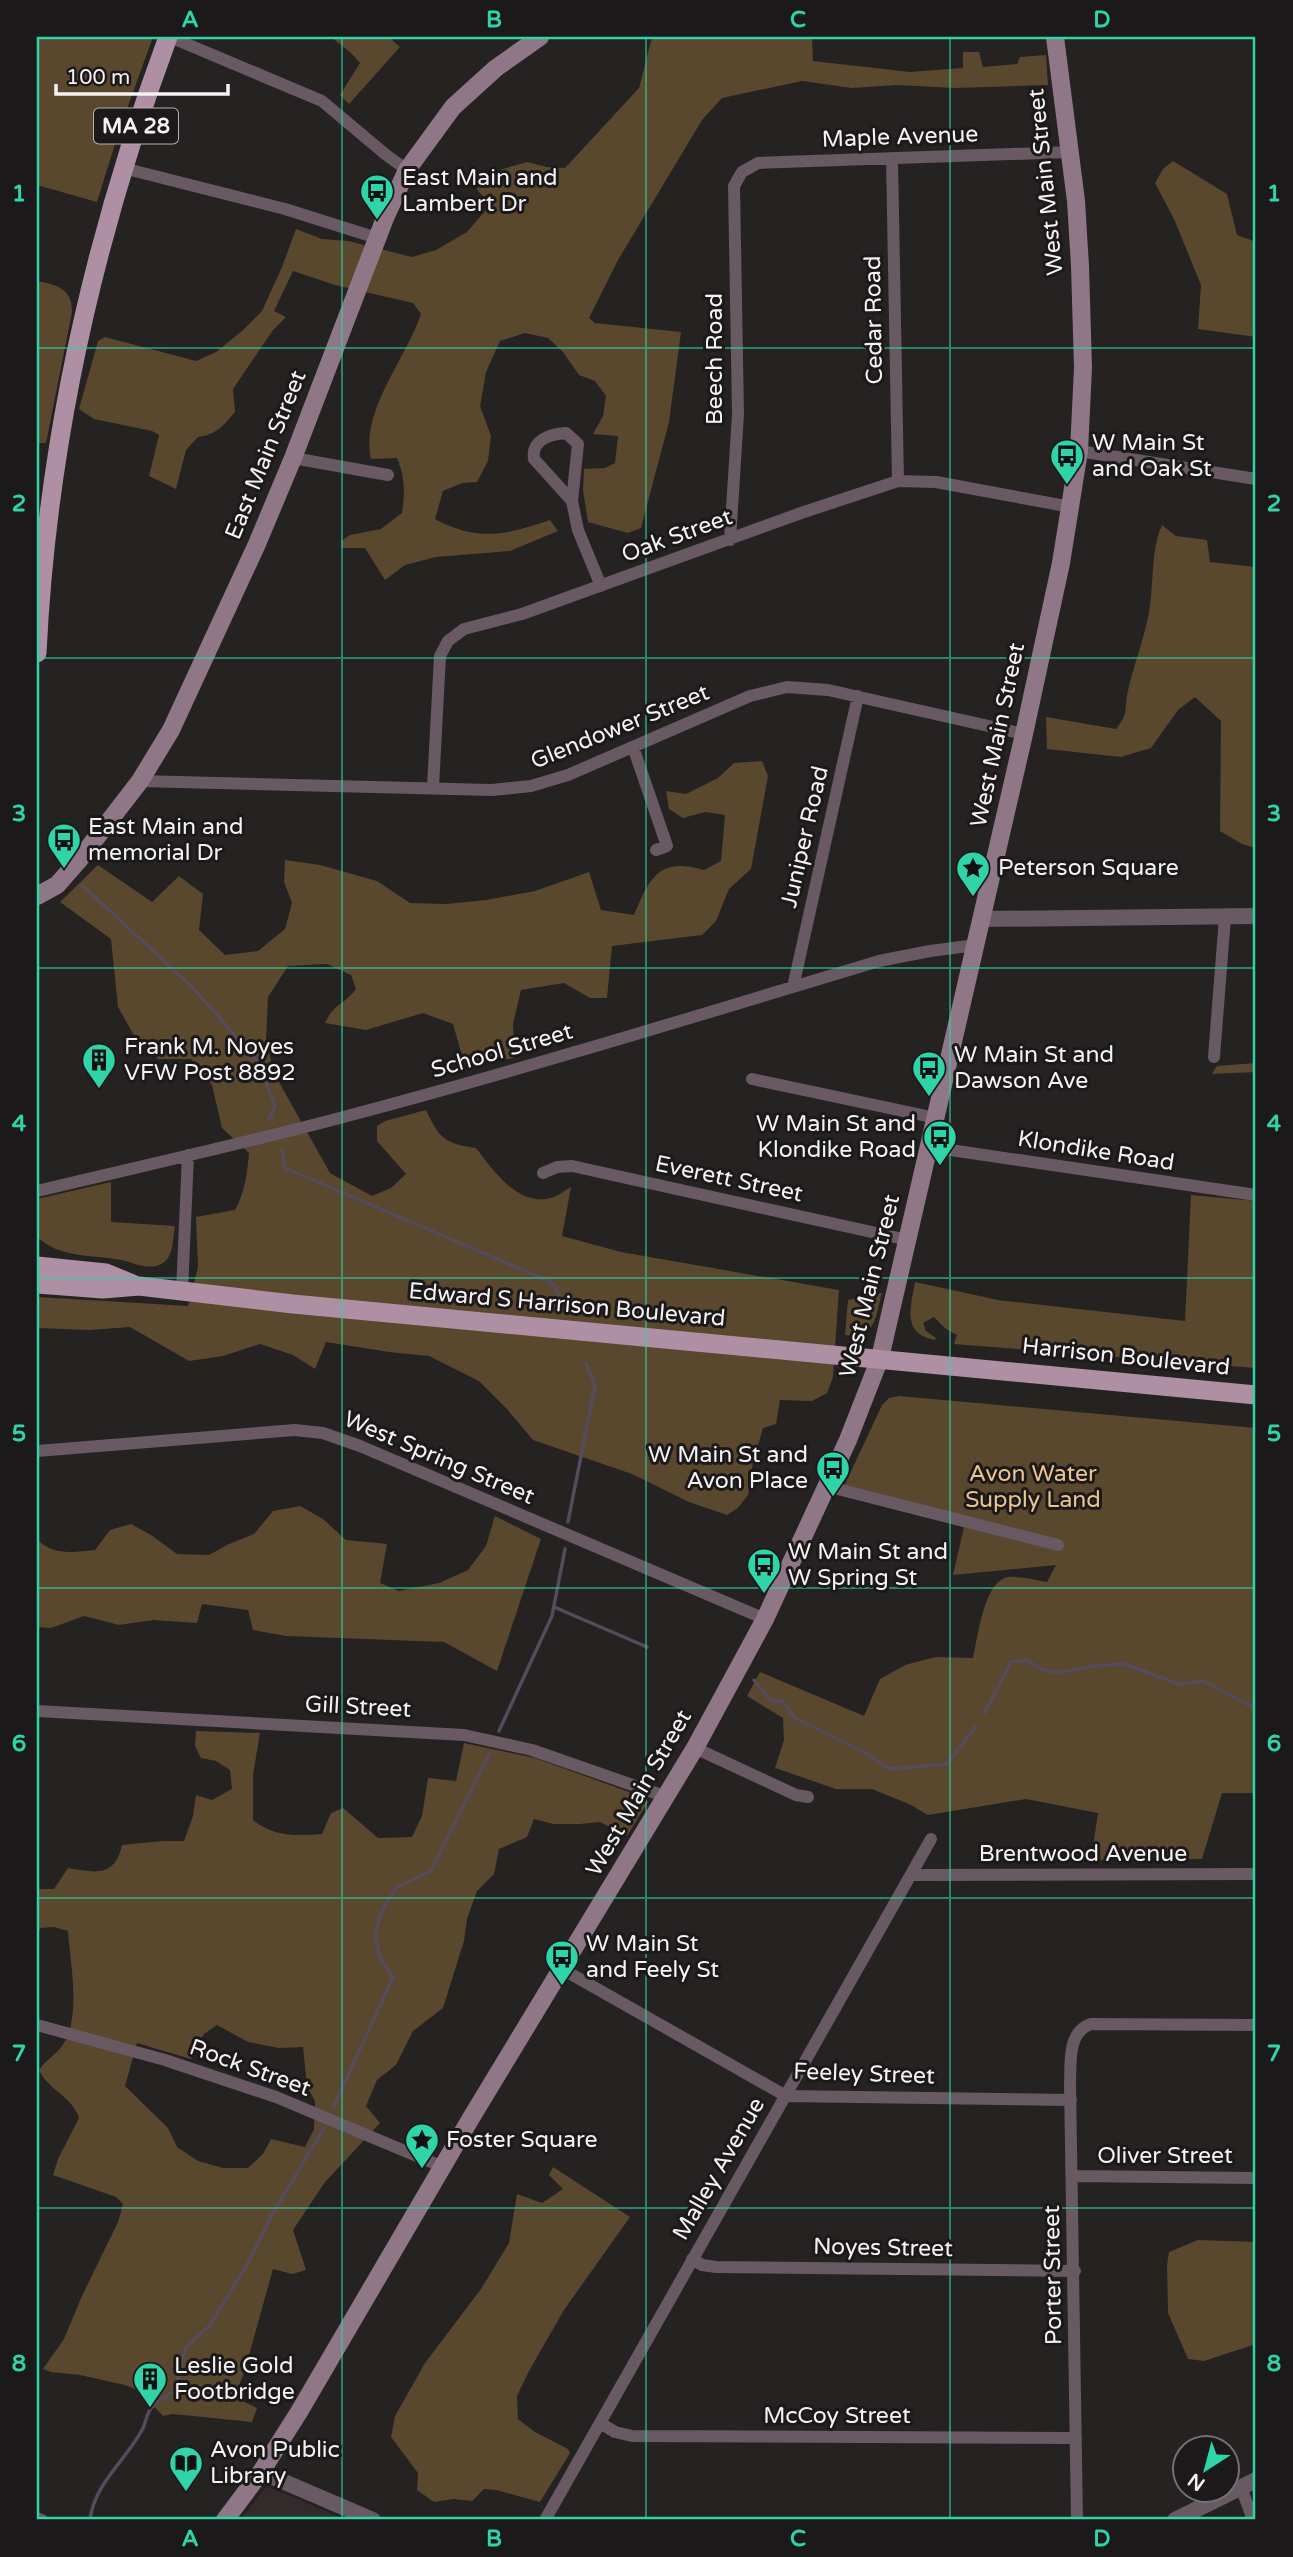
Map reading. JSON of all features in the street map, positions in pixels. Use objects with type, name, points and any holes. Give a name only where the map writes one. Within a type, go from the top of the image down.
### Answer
[{"type":"main road","name":"MA 28","points":[[37,653],[46,538],[65,412],[92,283],[123,168],[169,37]]},
{"type":"main road","name":"East Main Street","points":[[37,896],[57,885],[68,874],[140,781],[172,730],[257,544],[293,458],[377,238],[407,170],[453,107],[496,68],[540,37]]},
{"type":"main road","name":"West Main Street","points":[[225,2520],[261,2472],[331,2359],[695,1748],[765,1619],[848,1440],[880,1358],[1024,734],[1071,507],[1079,452],[1083,368],[1076,201],[1055,37]]},
{"type":"main road","points":[[37,1251],[65,1264],[106,1273]]},
{"type":"main road","name":"Edward S Harrison Boulevard","points":[[37,1266],[106,1273],[139,1286]]},
{"type":"main road","name":"Edward S Harrison Boulevard","points":[[42,1285],[103,1289],[139,1286],[306,1306],[991,1369]]},
{"type":"main road","name":"Harrison Boulevard","points":[[991,1369],[1256,1395]]},
{"type":"street","points":[[169,37],[322,101],[407,170]]},
{"type":"street","name":"Maple Avenue","points":[[736,178],[747,167],[758,163],[1070,152]]},
{"type":"street","name":"Cedar Road","points":[[892,159],[898,481]]},
{"type":"street","points":[[123,168],[285,209],[377,238]]},
{"type":"street","name":"Beech Road","points":[[730,540],[738,414],[734,194],[736,178]]},
{"type":"street","points":[[572,501],[534,459],[533,451],[546,436],[566,433],[578,444],[572,501],[578,530],[601,586]]},
{"type":"street","points":[[1079,452],[1256,479]]},
{"type":"street","points":[[293,458],[387,475]]},
{"type":"street","name":"Oak Street","points":[[433,787],[440,656],[448,640],[464,629],[522,614],[801,513],[898,481],[936,482],[1071,507]]},
{"type":"street","name":"Glendower Street","points":[[140,781],[492,790],[531,786],[568,775],[769,690],[807,688],[858,696],[1024,734]]},
{"type":"street","name":"Juniper Road","points":[[793,987],[858,696]]},
{"type":"street","points":[[633,747],[667,846],[656,850]]},
{"type":"street","points":[[982,919],[1256,916]]},
{"type":"street","points":[[1214,1057],[1225,917]]},
{"type":"street","name":"School Street","points":[[37,1191],[263,1138],[494,1076],[902,956],[976,945]]},
{"type":"street","points":[[752,1079],[936,1118]]},
{"type":"street","name":"Klondike Road","points":[[930,1147],[1256,1195]]},
{"type":"street","points":[[182,1292],[188,1155]]},
{"type":"street","name":"Everett Street","points":[[542,1173],[557,1167],[572,1166],[908,1240]]},
{"type":"street","name":"West Spring Street","points":[[37,1451],[270,1431],[323,1433],[765,1619]]},
{"type":"street","points":[[826,1486],[1058,1545]]},
{"type":"street","name":"Gill Street","points":[[37,1711],[464,1735],[532,1750],[667,1797]]},
{"type":"street","points":[[695,1748],[796,1796],[808,1797]]},
{"type":"street","name":"Malley Avenue","points":[[545,2520],[931,1839]]},
{"type":"street","name":"Brentwood Avenue","points":[[911,1875],[1256,1874]]},
{"type":"street","name":"Feeley Street","points":[[562,1969],[786,2096],[1071,2100]]},
{"type":"street","name":"Porter Street","points":[[1077,2520],[1072,2049],[1079,2030],[1091,2024],[1256,2025]]},
{"type":"street","name":"Rock Street","points":[[37,2025],[165,2060],[275,2097],[443,2167]]},
{"type":"street","name":"Oliver Street","points":[[1073,2176],[1256,2178]]},
{"type":"street","name":"Noyes Street","points":[[692,2259],[702,2265],[716,2267],[1075,2271]]},
{"type":"street","name":"McCoy Street","points":[[600,2423],[615,2432],[632,2436],[1076,2438]]},
{"type":"street","points":[[261,2472],[373,2520]]},
{"type":"street","points":[[1175,2520],[1256,2480]]},
{"type":"street","points":[[1241,2487],[1253,2520]]},
{"type":"street","points":[[37,2518],[42,2520]]},
{"type":"shaded area","points":[[267,2486],[346,2520],[240,2520]]},
{"type":"green space","points":[[37,37],[153,37],[97,202],[37,185]]},
{"type":"green space","points":[[331,37],[389,37],[400,47],[349,104],[340,95],[360,63]]},
{"type":"green space","points":[[655,37],[812,37],[813,61],[910,72],[963,68],[963,52],[979,52],[983,67],[1017,64],[1020,57],[1046,55],[1048,85],[955,88],[897,85],[852,88],[802,81],[722,98],[702,120],[618,260],[589,318],[595,323],[681,332],[669,422],[641,528],[628,533],[588,522],[583,490],[584,469],[605,468],[615,463],[618,436],[593,434],[603,416],[606,396],[595,381],[579,375],[563,352],[548,338],[525,333],[500,341],[486,372],[480,406],[491,436],[488,461],[477,482],[462,483],[443,491],[435,519],[465,531],[492,534],[550,520],[558,531],[510,551],[436,557],[405,565],[385,580],[365,548],[342,548],[341,541],[350,535],[381,529],[402,513],[404,485],[397,458],[371,459],[369,441],[378,404],[421,314],[413,303],[335,285],[293,271],[274,311],[286,317],[273,330],[233,389],[235,412],[219,429],[198,437],[186,450],[176,489],[149,476],[159,435],[152,431],[94,419],[79,409],[98,341],[105,337],[196,361],[216,352],[242,331],[262,311],[296,229],[322,239],[348,241],[412,257],[436,250],[467,232],[485,211],[487,200],[477,190],[482,175],[527,162],[565,168],[639,88],[651,41]]},
{"type":"green space","points":[[1173,161],[1227,194],[1237,235],[1256,242],[1256,337],[1198,329],[1201,285],[1174,219],[1155,183],[1163,169]]},
{"type":"green space","points":[[37,281],[62,289],[69,298],[72,312],[46,443],[37,443]]},
{"type":"green space","points":[[1162,525],[1176,536],[1207,540],[1210,562],[1256,567],[1256,848],[1242,844],[1220,831],[1221,721],[1195,697],[1178,710],[1151,748],[1121,757],[1047,749],[1046,717],[1116,729],[1123,719],[1148,617],[1154,554]]},
{"type":"green space","points":[[762,761],[768,776],[751,869],[729,889],[716,921],[702,935],[612,946],[607,998],[590,998],[564,983],[521,990],[513,1024],[515,1058],[465,1066],[453,1024],[423,1013],[366,1030],[325,1023],[332,1011],[356,989],[351,975],[327,964],[288,966],[268,997],[266,1041],[275,1075],[330,1173],[372,1196],[391,1188],[406,1174],[377,1141],[377,1126],[385,1121],[426,1110],[444,1138],[476,1148],[499,1176],[517,1192],[539,1199],[554,1197],[571,1187],[562,1236],[621,1252],[839,1290],[833,1377],[827,1393],[812,1401],[780,1400],[776,1424],[763,1428],[753,1462],[748,1495],[738,1508],[727,1515],[689,1502],[632,1474],[533,1440],[479,1381],[429,1356],[326,1342],[315,1369],[293,1355],[260,1344],[223,1356],[189,1361],[130,1327],[90,1330],[37,1328],[38,1297],[188,1306],[198,1267],[196,1217],[235,1210],[243,1190],[249,1153],[222,1128],[212,1085],[191,1059],[158,1059],[136,1039],[118,1007],[111,939],[60,902],[98,865],[152,902],[179,876],[203,894],[199,930],[225,955],[258,951],[285,929],[292,903],[284,882],[285,860],[320,865],[377,881],[410,903],[446,904],[486,900],[535,891],[589,872],[601,910],[634,915],[645,890],[658,873],[676,866],[704,870],[721,861],[725,815],[705,812],[683,818],[669,809],[666,791],[686,794],[718,778],[734,763]]},
{"type":"green space","points":[[1256,1063],[1256,1072],[1212,1074],[1217,1066]]},
{"type":"green space","points":[[111,1182],[111,1222],[175,1226],[172,1248],[164,1262],[149,1267],[66,1252],[37,1237],[37,1199]]},
{"type":"green space","points":[[1191,1195],[1256,1201],[1256,1368],[954,1344],[957,1335],[934,1317],[923,1323],[926,1331],[936,1338],[935,1340],[924,1337],[913,1326],[911,1310],[915,1282],[998,1300],[1185,1321]]},
{"type":"green space","points":[[882,1293],[875,1318],[868,1330],[855,1335],[845,1335],[848,1300]]},
{"type":"green space","name":"Avon Water Supply Land","points":[[899,1396],[1256,1428],[1256,1793],[1222,1793],[1202,1859],[1091,1860],[1098,1813],[1026,1799],[928,1815],[872,1789],[836,1789],[775,1768],[784,1740],[783,1718],[747,1696],[760,1672],[864,1716],[880,1679],[905,1665],[936,1657],[973,1658],[988,1598],[1000,1580],[1014,1577],[1047,1582],[1056,1565],[953,1575],[964,1527],[840,1495],[882,1405],[889,1398]]},
{"type":"green space","points":[[300,1506],[323,1519],[346,1540],[387,1544],[380,1583],[399,1591],[439,1583],[468,1570],[486,1546],[495,1516],[541,1539],[497,1671],[444,1642],[286,1636],[253,1630],[248,1610],[202,1604],[197,1623],[153,1620],[119,1625],[84,1616],[51,1628],[37,1627],[37,1539],[56,1550],[95,1550],[110,1530],[131,1524],[177,1554],[209,1555],[254,1534],[273,1511]]},
{"type":"green space","points":[[196,1731],[260,1733],[253,1775],[253,1820],[269,1830],[286,1834],[322,1834],[331,1813],[343,1808],[378,1838],[412,1837],[422,1816],[428,1778],[456,1781],[464,1743],[535,1758],[643,1797],[648,1802],[627,1836],[600,1822],[553,1824],[534,1819],[527,1837],[499,1849],[494,1874],[477,1891],[467,1919],[464,1941],[443,2008],[413,2031],[396,2065],[377,2080],[366,2106],[380,2123],[325,2182],[293,2230],[306,2270],[292,2274],[273,2269],[244,2373],[234,2397],[257,2408],[252,2422],[173,2414],[163,2416],[138,2390],[80,2375],[43,2369],[64,2339],[118,2222],[123,2204],[116,2197],[53,2175],[79,2118],[71,2104],[48,2083],[39,2070],[62,2046],[68,2035],[72,2021],[73,1990],[68,1931],[54,1927],[40,1928],[37,1938],[37,1889],[54,1889],[68,1868],[96,1871],[109,1868],[115,1863],[122,1845],[184,1841],[193,1816],[196,1795],[212,1800],[232,1789],[230,1770],[216,1761],[201,1758],[195,1746]],"holes":[[[217,2025],[248,2042],[279,2048],[303,2047],[307,2086],[315,2101],[314,2129],[305,2147],[271,2139],[263,2154],[248,2168],[223,2168],[198,2161],[177,2147],[168,2128],[125,2086],[137,2043],[191,2059],[204,2034]]]},
{"type":"green space","points":[[553,2167],[630,2217],[564,2310],[517,2396],[518,2419],[535,2432],[568,2449],[570,2453],[540,2502],[484,2489],[472,2501],[454,2499],[434,2502],[417,2490],[418,2473],[391,2437],[395,2416],[425,2363],[481,2289],[509,2243],[517,2194],[542,2203],[563,2189],[549,2175]]},
{"type":"green space","points":[[1198,2240],[1256,2242],[1256,2344],[1204,2361],[1188,2359],[1168,2313],[1169,2252]]},
{"type":"waterway","points":[[82,885],[192,987],[258,1061],[275,1106],[269,1120]]},
{"type":"waterway","points":[[282,1149],[285,1168],[553,1283],[563,1307]]},
{"type":"waterway","points":[[568,1522],[595,1385],[586,1363]]},
{"type":"waterway","points":[[499,1731],[552,1616],[565,1549]]},
{"type":"waterway","points":[[554,1607],[647,1647]]},
{"type":"waterway","points":[[984,1714],[1011,1662],[1027,1660],[1041,1669],[1056,1673],[1125,1664],[1178,1684],[1204,1681],[1256,1709]]},
{"type":"waterway","points":[[754,1680],[770,1700],[783,1702],[795,1718],[871,1756],[889,1769],[947,1764],[976,1726]]},
{"type":"waterway","points":[[333,2108],[393,1977],[380,1958],[375,1935],[382,1910],[397,1887],[431,1871],[490,1753]]},
{"type":"waterway","points":[[90,2520],[104,2484],[144,2427],[150,2409],[175,2390],[185,2349],[210,2325],[324,2128]]},
{"type":"place","name":"East Main and Lambert Dr","points":[[377,221]]},
{"type":"place","name":"W Main St and Oak St","points":[[1067,486]]},
{"type":"place","name":"East Main and memorial Dr","points":[[64,870]]},
{"type":"place","name":"Peterson Square","points":[[973,898]]},
{"type":"place","name":"Frank M. Noyes VFW Post 8892","points":[[99,1090]]},
{"type":"place","name":"W Main St and Dawson Ave","points":[[929,1098]]},
{"type":"place","name":"W Main St and Klondike Road","points":[[940,1167]]},
{"type":"place","name":"W Main St and Avon Place","points":[[833,1498]]},
{"type":"place","name":"W Main St and W Spring St","points":[[764,1595]]},
{"type":"place","name":"W Main St and Feely St","points":[[562,1987]]},
{"type":"place","name":"Foster Square","points":[[422,2170]]},
{"type":"place","name":"Leslie Gold Footbridge","points":[[150,2409]]},
{"type":"place","name":"Avon Public Library","points":[[186,2493]]}]
